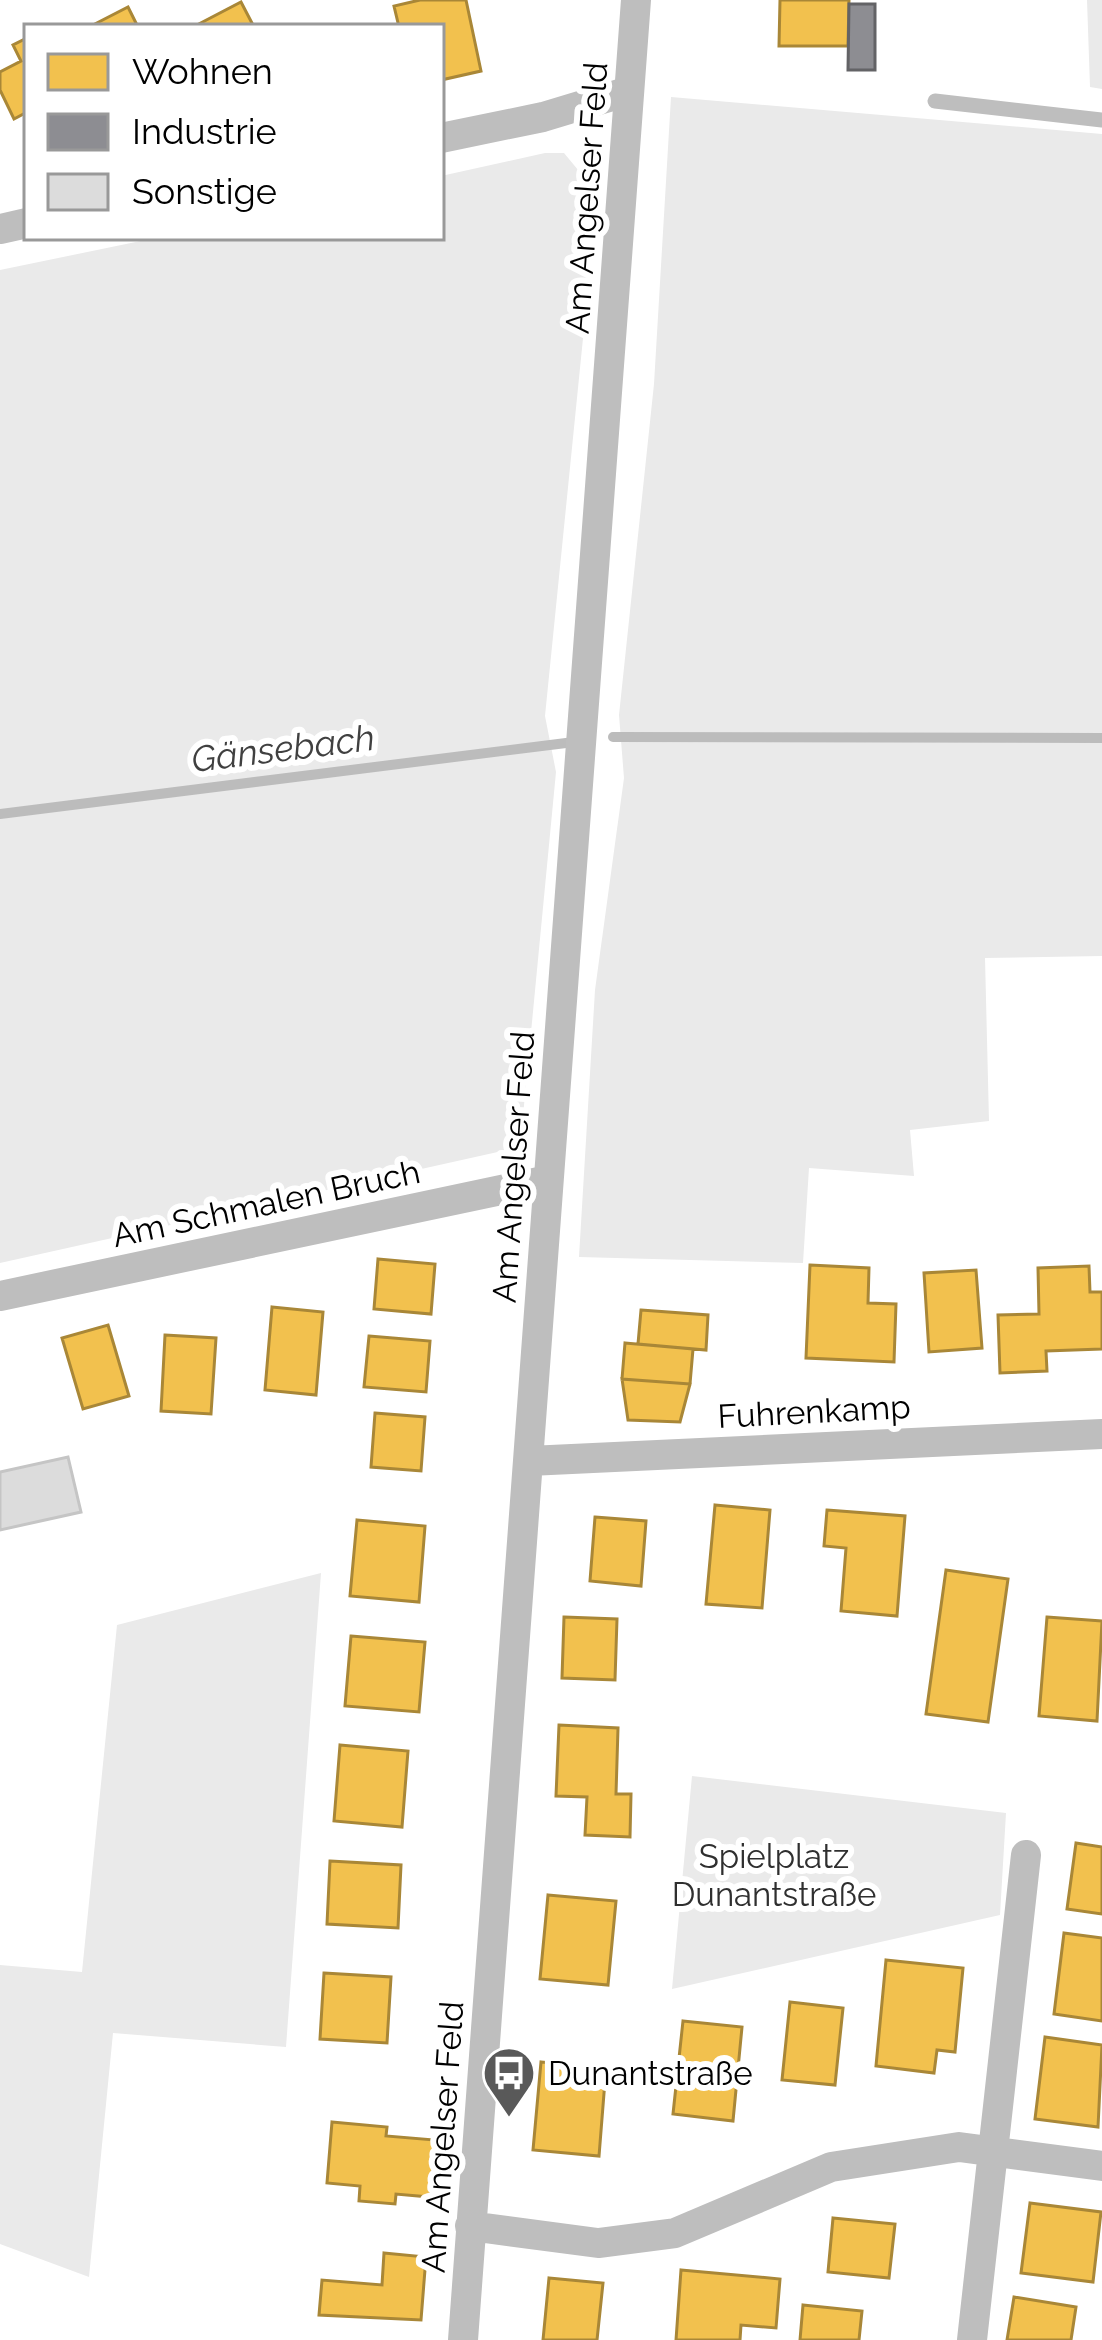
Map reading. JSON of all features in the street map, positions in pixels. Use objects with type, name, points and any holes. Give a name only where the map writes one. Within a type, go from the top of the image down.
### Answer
[{"type":"street","name":"Am Angelser Feld","points":[[463,2340],[636,0]]},
{"type":"street","points":[[444,137],[543,117],[629,91]]},
{"type":"street","name":"Am Schmalen Bruch","points":[[0,1296],[548,1180]]},
{"type":"street","name":"Fuhrenkamp","points":[[529,1461],[1102,1434]]},
{"type":"street","points":[[971,2340],[1026,1855]]},
{"type":"street","points":[[470,2226],[598,2243],[675,2233],[831,2167],[959,2146],[1102,2166]]},
{"type":"lane","points":[[935,101],[1102,120]]},
{"type":"green space","points":[[1087,0],[1102,0],[1102,89],[1090,87]]},
{"type":"green space","points":[[671,97],[1102,134],[1102,956],[985,958],[989,1121],[910,1130],[914,1176],[809,1168],[803,1263],[579,1257],[595,990],[624,778],[619,715],[654,384]]},
{"type":"green space","points":[[564,153],[593,188],[594,229],[545,716],[556,772],[520,1147],[0,1263],[0,270],[145,240],[444,240],[444,175]]},
{"type":"green space","points":[[321,1573],[286,2047],[113,2033],[89,2277],[0,2244],[0,1965],[82,1972],[117,1625]]},
{"type":"green space","name":"Spielplatz Dunantstraße","points":[[692,1776],[1006,1813],[1000,1915],[672,1989]]},
{"type":"building: Wohnen","points":[[420,0],[466,0],[481,71],[444,79],[444,24],[398,24],[394,6]]},
{"type":"building: Wohnen","points":[[780,0],[849,0],[848,46],[779,46]]},
{"type":"building: Wohnen","points":[[241,2],[252,24],[199,24]]},
{"type":"building: Wohnen","points":[[128,7],[136,24],[95,24]]},
{"type":"building: Wohnen","points":[[24,40],[24,114],[14,119],[0,90],[0,72],[21,61],[13,45]]},
{"type":"building: Wohnen","points":[[378,1259],[435,1264],[431,1314],[374,1309]]},
{"type":"building: Wohnen","points":[[810,1265],[869,1268],[868,1303],[896,1304],[894,1362],[806,1358]]},
{"type":"building: Wohnen","points":[[1089,1266],[1090,1292],[1102,1292],[1102,1349],[1046,1351],[1047,1371],[1000,1373],[998,1315],[1039,1314],[1038,1268]]},
{"type":"building: Wohnen","points":[[976,1270],[982,1348],[929,1352],[924,1273]]},
{"type":"building: Wohnen","points":[[272,1307],[323,1312],[316,1395],[265,1390]]},
{"type":"building: Wohnen","points":[[641,1310],[708,1315],[706,1350],[638,1344]]},
{"type":"building: Wohnen","points":[[108,1325],[129,1396],[83,1409],[62,1338]]},
{"type":"building: Wohnen","points":[[165,1335],[216,1338],[211,1414],[161,1411]]},
{"type":"building: Wohnen","points":[[369,1336],[430,1341],[426,1392],[364,1387]]},
{"type":"building: Wohnen","points":[[625,1343],[693,1349],[690,1384],[622,1379]]},
{"type":"building: Wohnen","points":[[622,1379],[690,1384],[680,1422],[628,1420]]},
{"type":"building: Wohnen","points":[[375,1413],[425,1417],[421,1471],[371,1467]]},
{"type":"building: Wohnen","points":[[715,1505],[770,1510],[762,1608],[706,1604]]},
{"type":"building: Wohnen","points":[[827,1510],[905,1516],[897,1616],[841,1611],[846,1548],[824,1546]]},
{"type":"building: Wohnen","points":[[595,1517],[646,1521],[641,1586],[590,1581]]},
{"type":"building: Wohnen","points":[[357,1520],[425,1526],[419,1602],[350,1596]]},
{"type":"building: Wohnen","points":[[946,1570],[1008,1579],[988,1722],[926,1714]]},
{"type":"building: Wohnen","points":[[564,1617],[617,1619],[615,1680],[562,1678]]},
{"type":"building: Wohnen","points":[[1047,1617],[1102,1621],[1097,1721],[1039,1716]]},
{"type":"building: Wohnen","points":[[351,1636],[425,1642],[419,1712],[345,1706]]},
{"type":"building: Wohnen","points":[[559,1725],[618,1728],[616,1794],[631,1794],[630,1837],[585,1835],[587,1797],[556,1796]]},
{"type":"building: Wohnen","points":[[340,1745],[408,1751],[402,1827],[334,1821]]},
{"type":"building: Wohnen","points":[[1076,1843],[1102,1847],[1102,1914],[1067,1909]]},
{"type":"building: Wohnen","points":[[330,1861],[401,1865],[398,1928],[327,1924]]},
{"type":"building: Wohnen","points":[[548,1895],[616,1901],[608,1985],[540,1979]]},
{"type":"building: Wohnen","points":[[1064,1933],[1102,1938],[1102,2021],[1054,2014]]},
{"type":"building: Wohnen","points":[[886,1960],[963,1968],[955,2052],[937,2050],[934,2073],[876,2066]]},
{"type":"building: Wohnen","points":[[324,1973],[391,1977],[387,2043],[320,2039]]},
{"type":"building: Wohnen","points":[[790,2002],[843,2008],[835,2085],[782,2080]]},
{"type":"building: Wohnen","points":[[683,2021],[742,2027],[733,2121],[673,2114]]},
{"type":"building: Wohnen","points":[[1045,2037],[1102,2045],[1098,2127],[1035,2119]]},
{"type":"building: Wohnen","points":[[541,2062],[606,2068],[599,2156],[533,2150]]},
{"type":"building: Wohnen","points":[[332,2122],[387,2127],[386,2136],[435,2140],[430,2197],[396,2194],[395,2204],[359,2201],[360,2186],[327,2183]]},
{"type":"building: Wohnen","points":[[1030,2203],[1101,2212],[1093,2282],[1021,2273]]},
{"type":"building: Wohnen","points":[[833,2218],[895,2224],[889,2278],[828,2272]]},
{"type":"building: Wohnen","points":[[384,2253],[426,2257],[421,2320],[319,2315],[322,2280],[382,2285]]},
{"type":"building: Wohnen","points":[[681,2270],[780,2279],[776,2328],[741,2325],[740,2340],[676,2340]]},
{"type":"building: Wohnen","points":[[549,2278],[603,2283],[597,2340],[543,2340]]},
{"type":"building: Wohnen","points":[[1014,2297],[1076,2307],[1071,2340],[1007,2340]]},
{"type":"building: Wohnen","points":[[803,2305],[862,2311],[859,2340],[800,2340]]},
{"type":"building: Industrie","points":[[849,4],[875,4],[875,70],[848,70]]},
{"type":"building: Sonstige","points":[[68,1457],[81,1512],[0,1530],[0,1472]]},
{"type":"waterway","name":"Gänsebach","points":[[613,737],[1102,738]]},
{"type":"waterway","name":"Gänsebach","points":[[0,814],[574,742]]},
{"type":"place","name":"Dunantstraße","points":[[509,2119]]}]
